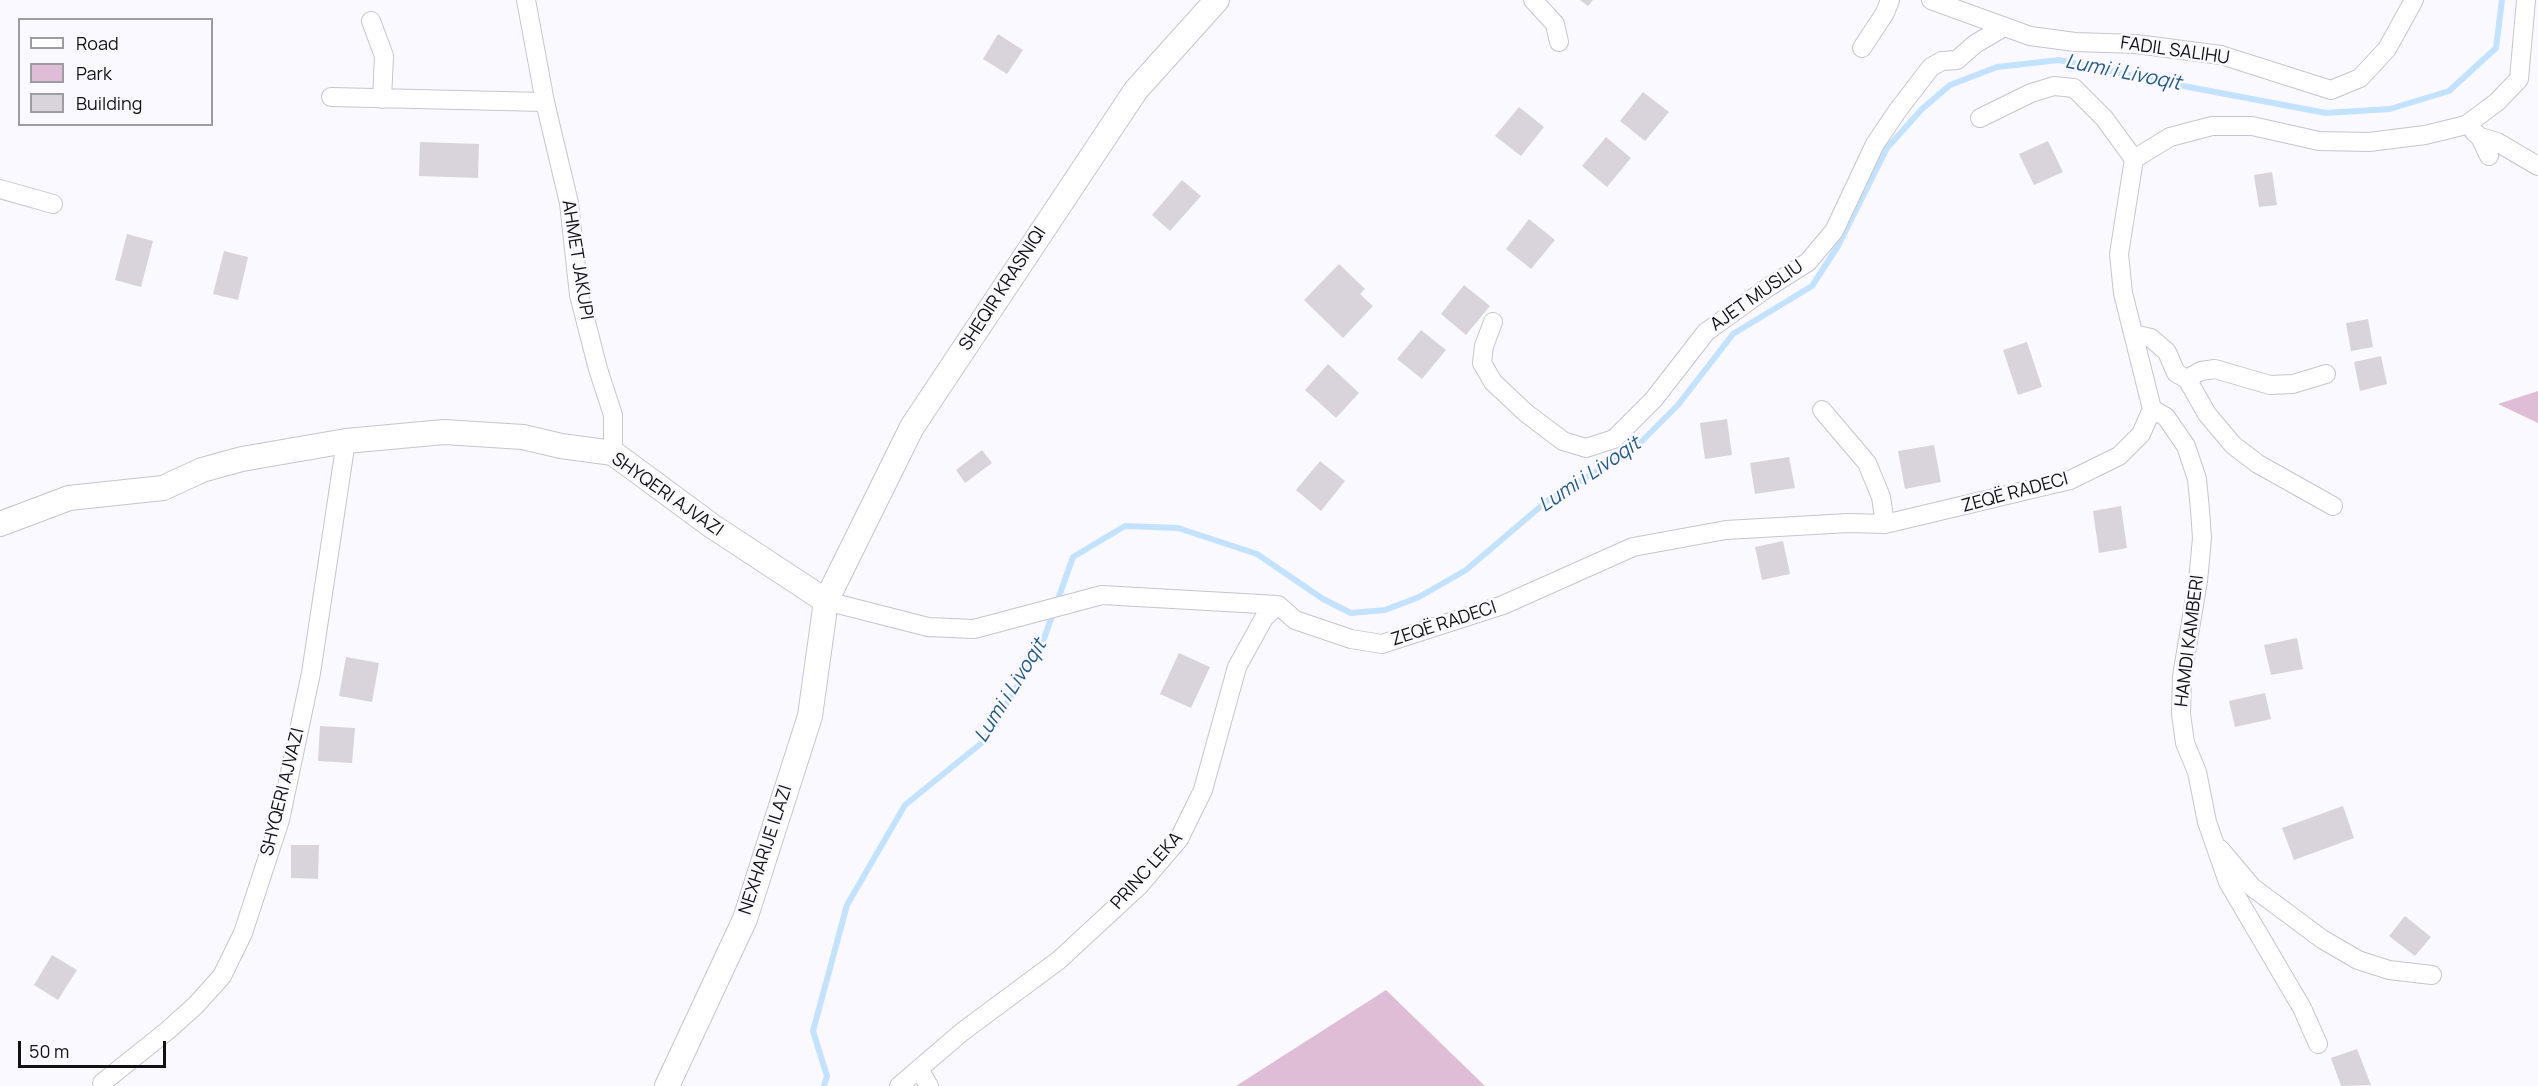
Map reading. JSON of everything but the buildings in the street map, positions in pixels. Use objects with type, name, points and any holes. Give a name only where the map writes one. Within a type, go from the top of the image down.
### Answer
[{"type":"street","name":"AHMET JAKUPI","points":[[526,0],[545,102],[569,202],[579,295],[598,369],[613,415],[613,453]]},
{"type":"street","name":"SHEQIR KRASNIQI","points":[[826,601],[912,427],[1136,90],[1216,0]]},
{"type":"street","points":[[1533,0],[1555,24],[1559,42]]},
{"type":"street","points":[[1862,48],[1885,13],[1890,0]]},
{"type":"street","name":"FADIL SALIHU","points":[[1931,0],[2030,36],[2075,42],[2136,44],[2221,55],[2331,90],[2360,78],[2387,49],[2414,0]]},
{"type":"street","points":[[2473,131],[2519,80],[2526,0]]},
{"type":"street","points":[[371,21],[384,56],[382,99]]},
{"type":"street","name":"AJET MUSLIU","points":[[1493,322],[1484,346],[1482,363],[1493,382],[1526,413],[1563,441],[1586,448],[1614,439],[1654,399],[1706,332],[1808,262],[1834,231],[1875,144],[1932,67],[1942,61],[1957,60],[1975,44],[2004,27]]},
{"type":"street","points":[[1980,118],[2031,93],[2054,86],[2074,88],[2104,118],[2134,159],[2119,254],[2123,293],[2152,409]]},
{"type":"street","points":[[330,97],[545,102]]},
{"type":"street","points":[[2134,159],[2170,137],[2211,126],[2252,126],[2319,141],[2369,142],[2473,131],[2538,166]]},
{"type":"street","points":[[2473,131],[2489,156]]},
{"type":"street","points":[[0,189],[53,204]]},
{"type":"street","points":[[2133,334],[2151,338],[2167,352],[2176,373],[2187,379],[2207,414],[2233,445],[2258,464],[2333,506]]},
{"type":"street","points":[[2187,379],[2200,371],[2215,369],[2270,385],[2294,384],[2326,374]]},
{"type":"street","name":"ZEQË RADECI","points":[[1278,604],[1295,620],[1351,639],[1382,644],[1503,605],[1633,547],[1726,530],[1849,523],[1885,524],[2070,480],[2120,456],[2141,434],[2152,409]]},
{"type":"street","name":"HAMDI KAMBERI","points":[[2152,409],[2166,417],[2186,446],[2198,479],[2202,538],[2198,581],[2182,676],[2181,714],[2186,743],[2197,772],[2214,844],[2228,882],[2296,998],[2319,1044]]},
{"type":"street","points":[[1822,410],[1867,463],[1881,497],[1885,524]]},
{"type":"street","name":"SHYQERI AJVAZI","points":[[0,524],[69,498],[163,488],[202,470],[242,459],[346,441],[444,432],[523,437],[561,446],[613,453],[712,526],[826,601]]},
{"type":"street","name":"SHYQERI AJVAZI","points":[[102,1083],[196,1005],[222,976],[243,933],[280,820],[311,673],[346,441]]},
{"type":"street","points":[[826,601],[928,627],[974,629],[1102,595],[1278,604]]},
{"type":"street","name":"NEXHARIJE ILAZI","points":[[667,1086],[745,919],[810,716],[826,601]]},
{"type":"street","name":"PRINC LEKA","points":[[899,1086],[962,1032],[1059,960],[1138,886],[1179,839],[1203,790],[1236,667],[1264,618],[1278,604]]},
{"type":"street","points":[[2214,844],[2227,854],[2252,887],[2322,939],[2358,960],[2389,970],[2432,975]]},
{"type":"street","points":[[919,1069],[929,1086]]},
{"type":"green space","points":[[2538,391],[2538,423],[2498,404]]},
{"type":"green space","points":[[1386,990],[1485,1086],[1236,1086]]},
{"type":"waterway","name":"Lumi i Livoqit","points":[[824,1086],[827,1076],[813,1031],[847,905],[905,805],[984,741],[1041,647],[1073,557],[1125,526],[1178,528],[1257,554],[1323,599],[1351,613],[1385,610],[1419,597],[1466,570],[1547,501],[1635,448],[1678,405],[1733,334],[1812,286],[1838,246],[1887,148],[1922,109],[1950,85],[1997,67],[2059,60],[2326,113],[2390,109],[2449,91],[2496,48],[2502,0]]}]
